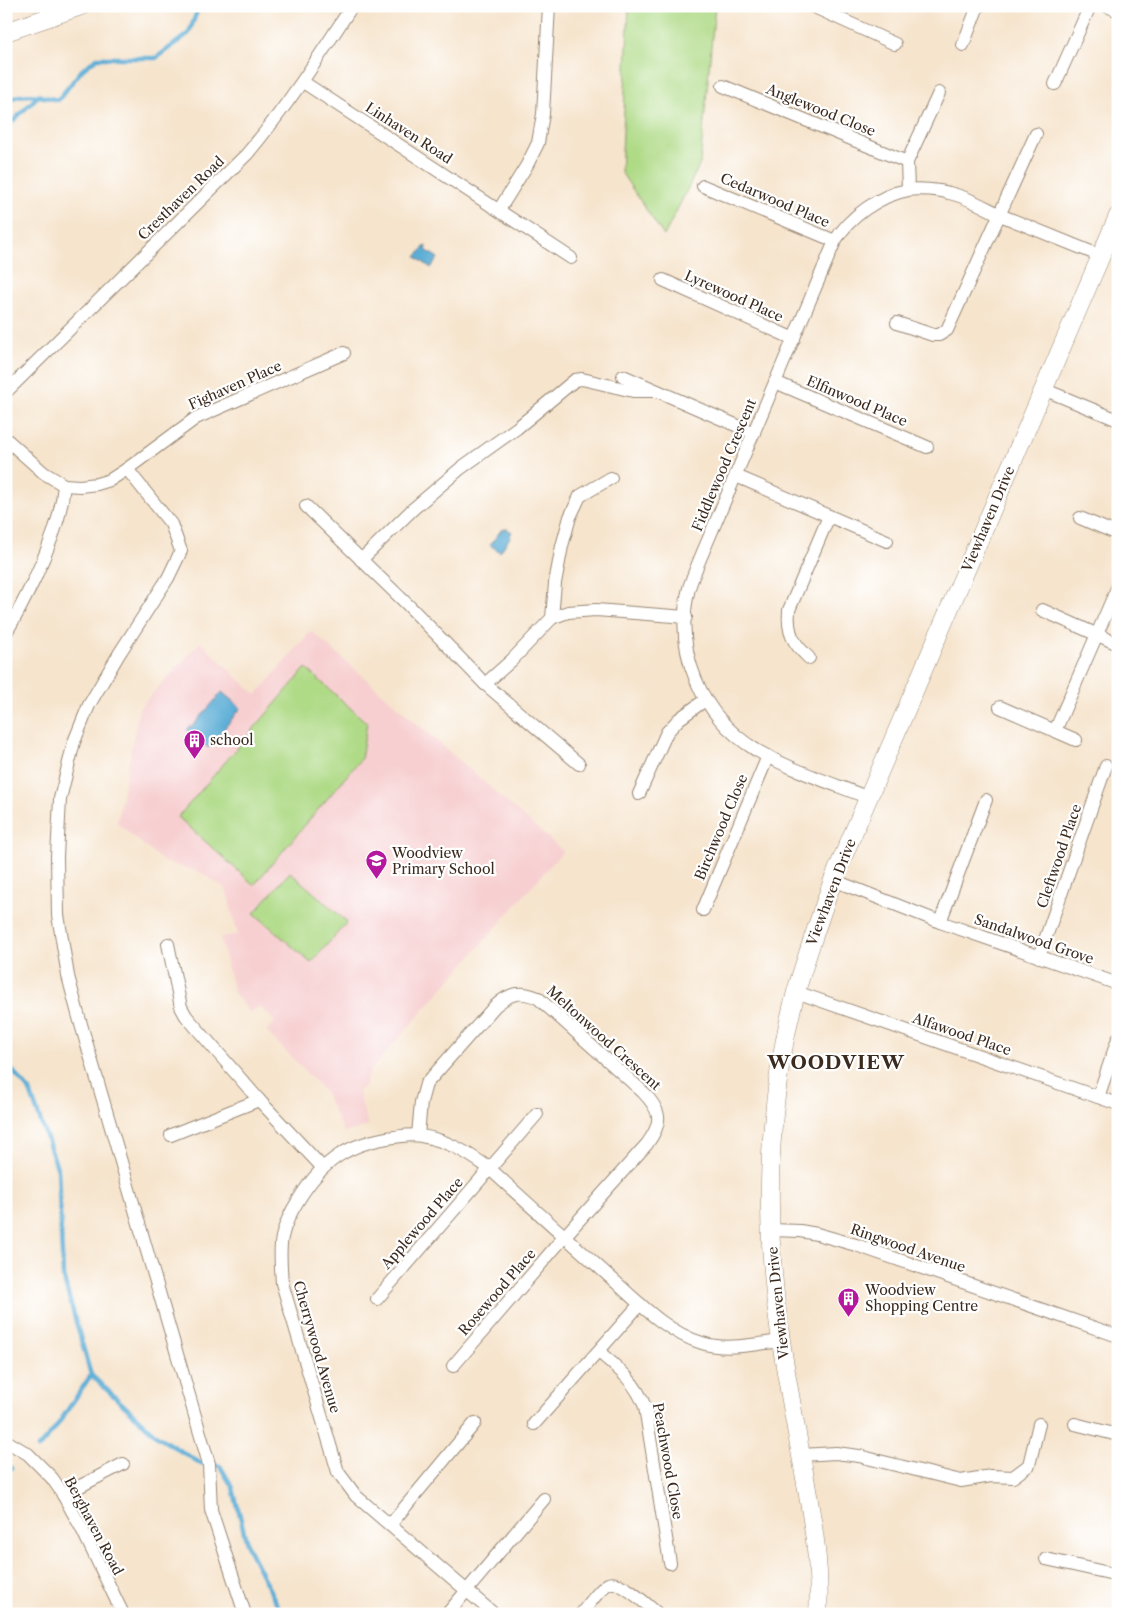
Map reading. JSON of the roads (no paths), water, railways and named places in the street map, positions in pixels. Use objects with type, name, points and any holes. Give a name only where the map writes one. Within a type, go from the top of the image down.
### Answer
[{"type":"street","points":[[6,32],[81,6]]},
{"type":"street","name":"Cresthaven Road","points":[[6,392],[247,154],[271,126],[303,82],[352,6]]},
{"type":"street","points":[[499,210],[528,165],[538,143],[543,114],[549,6]]},
{"type":"street","points":[[812,6],[895,44]]},
{"type":"street","points":[[963,45],[978,6]]},
{"type":"street","points":[[1056,84],[1090,6]]},
{"type":"street","points":[[1107,6],[1118,10]]},
{"type":"street","name":"Linhaven Road","points":[[303,82],[572,258]]},
{"type":"street","name":"Anglewood Close","points":[[723,86],[906,162]]},
{"type":"street","points":[[908,189],[906,162],[939,93]]},
{"type":"street","points":[[897,323],[933,336],[939,336],[948,330],[1036,134]]},
{"type":"street","name":"Cedarwood Place","points":[[703,186],[834,241]]},
{"type":"street","name":"Fiddlewood Crescent","points":[[869,798],[768,756],[736,735],[705,700],[694,676],[685,639],[689,588],[834,241],[854,217],[868,207],[908,189],[949,192],[1101,256]]},
{"type":"street","name":"Viewhaven Drive","points":[[820,1613],[818,1566],[813,1524],[781,1341],[773,1280],[771,1230],[770,1185],[776,1095],[796,992],[816,926],[833,880],[1118,216]]},
{"type":"street","name":"Lyrewood Place","points":[[663,280],[794,339]]},
{"type":"street","name":"Fighaven Place","points":[[64,485],[80,486],[110,480],[196,418],[344,353]]},
{"type":"street","points":[[622,376],[754,433]]},
{"type":"street","points":[[361,560],[413,509],[461,468],[517,428],[575,380],[582,379],[633,391],[657,391]]},
{"type":"street","name":"Elfinwood Place","points":[[776,382],[927,446]]},
{"type":"street","points":[[1043,389],[1118,420]]},
{"type":"street","points":[[6,438],[44,473],[64,485],[62,507],[53,539],[25,598],[6,632]]},
{"type":"street","points":[[127,469],[171,524],[181,551],[168,578],[89,705],[74,742],[60,799],[57,857],[58,915],[68,976],[78,1014],[208,1464],[211,1510],[245,1614]]},
{"type":"street","points":[[736,476],[887,541]]},
{"type":"street","points":[[552,618],[558,564],[570,516],[580,496],[611,478]]},
{"type":"street","points":[[306,506],[485,684],[579,764]]},
{"type":"street","points":[[809,658],[795,644],[788,622],[789,610],[829,516]]},
{"type":"street","points":[[1080,518],[1118,534]]},
{"type":"street","points":[[1055,731],[1118,586]]},
{"type":"street","points":[[485,684],[512,660],[552,618],[568,612],[596,610],[686,617]]},
{"type":"street","points":[[1042,610],[1118,644]]},
{"type":"street","points":[[640,794],[667,732],[678,719],[705,700]]},
{"type":"street","points":[[1000,707],[1076,740]]},
{"type":"street","name":"Birchwood Close","points":[[703,910],[768,756]]},
{"type":"street","name":"Cleftwood Place","points":[[1039,957],[1106,766]]},
{"type":"street","points":[[940,922],[986,800]]},
{"type":"street","name":"Sandalwood Grove","points":[[833,880],[940,922],[1118,984]]},
{"type":"street","points":[[168,944],[181,1007],[186,1016],[259,1100],[322,1167]]},
{"type":"street","name":"Alfawood Place","points":[[796,992],[1118,1104]]},
{"type":"street","name":"Meltonwood Crescent","points":[[418,1135],[423,1092],[426,1084],[434,1074],[505,997],[522,994],[538,998],[643,1092],[654,1104],[658,1113],[656,1132],[647,1144],[564,1237]]},
{"type":"street","points":[[1098,1097],[1118,1039]]},
{"type":"street","points":[[171,1135],[259,1100]]},
{"type":"street","points":[[489,1168],[537,1114]]},
{"type":"street","name":"Cherrywood Avenue","points":[[494,1614],[356,1496],[338,1472],[282,1283],[280,1259],[282,1237],[286,1223],[306,1188],[322,1167],[346,1151],[368,1142],[396,1136],[418,1135],[450,1144],[470,1154],[489,1168],[640,1304],[686,1338],[721,1347],[781,1341]]},
{"type":"street","name":"Applewood Place","points":[[377,1299],[489,1168]]},
{"type":"street","name":"Ringwood Avenue","points":[[771,1230],[800,1231],[856,1245],[1118,1336]]},
{"type":"street","name":"Rosewood Place","points":[[453,1366],[564,1237]]},
{"type":"street","points":[[534,1424],[640,1304]]},
{"type":"street","name":"Peachwood Close","points":[[599,1352],[634,1384],[640,1393],[645,1407],[670,1564]]},
{"type":"street","points":[[390,1526],[475,1423]]},
{"type":"street","points":[[801,1455],[836,1453],[859,1456],[961,1481],[991,1476],[1013,1477],[1029,1465],[1039,1424]]},
{"type":"street","points":[[1075,1424],[1118,1435]]},
{"type":"street","name":"Berghaven Road","points":[[6,1441],[28,1454],[52,1478],[81,1527],[123,1614]]},
{"type":"street","points":[[63,1495],[123,1464]]},
{"type":"street","points":[[447,1614],[544,1499]]},
{"type":"street","points":[[1046,1559],[1118,1576]]},
{"type":"street","points":[[581,1614],[603,1588],[612,1583],[624,1586],[658,1614]]},
{"type":"water","points":[[425,246],[427,247],[426,250],[438,258],[431,268],[416,257]]},
{"type":"water","points":[[506,528],[512,532],[511,536],[500,552],[490,545],[502,529],[505,530]]},
{"type":"water","points":[[222,692],[241,708],[208,748],[187,730],[190,726],[192,727]]},
{"type":"waterway","points":[[6,101],[25,95],[58,100],[82,70],[97,58],[156,58],[189,33],[199,6]]},
{"type":"waterway","points":[[6,128],[39,95]]},
{"type":"waterway","points":[[6,1063],[30,1091],[58,1170],[63,1276],[91,1375],[54,1430],[38,1448]]},
{"type":"waterway","points":[[91,1375],[158,1437],[200,1463],[220,1466],[233,1488],[248,1548],[282,1614]]},
{"type":"waterway","points":[[6,1473],[11,1468]]},
{"type":"place","name":"school","points":[[194,759]]},
{"type":"place","name":"Woodview Primary School","points":[[376,880]]},
{"type":"place","name":"Woodview Shopping Centre","points":[[849,1317]]},
{"type":"district","name":"WOODVIEW","points":[[836,1062]]}]
